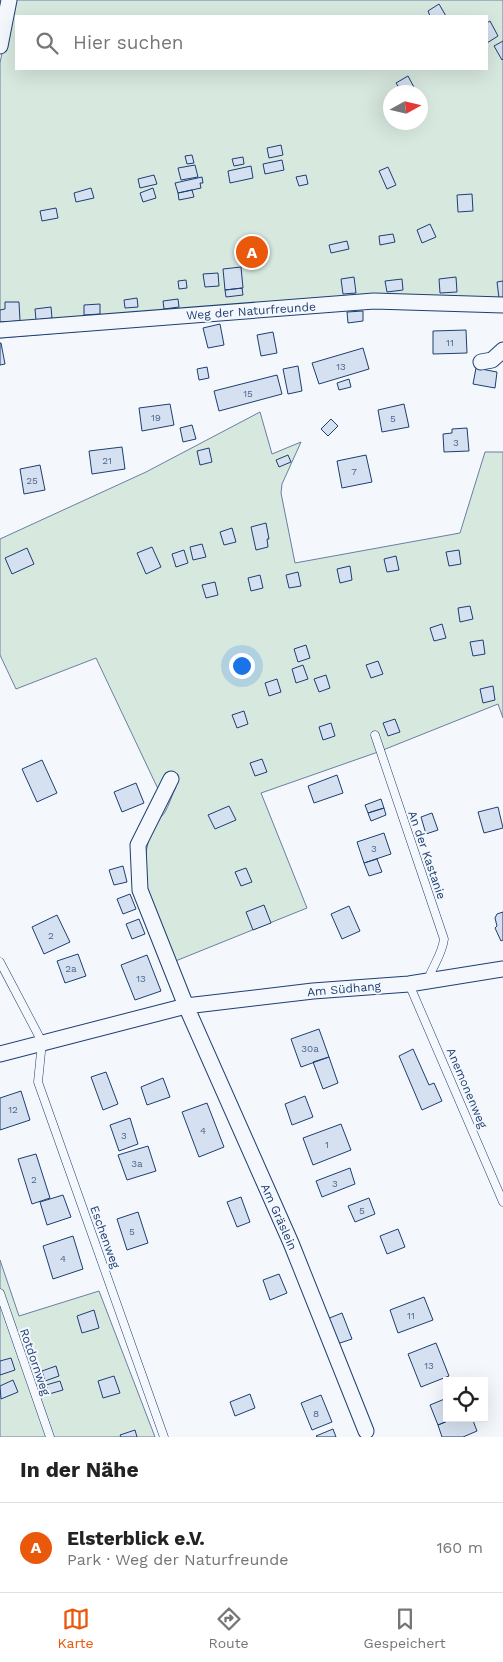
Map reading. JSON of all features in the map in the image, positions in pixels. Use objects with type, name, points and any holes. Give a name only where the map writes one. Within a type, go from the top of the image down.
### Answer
[{"type":"street","points":[[0,46],[10,0]]},
{"type":"street","name":"Weg der Naturfreunde","points":[[0,330],[374,301],[503,305]]},
{"type":"street","points":[[481,362],[492,360],[503,350]]},
{"type":"street","points":[[171,779],[138,845],[140,890],[186,1006]]},
{"type":"street","name":"Am Südhang","points":[[0,1054],[186,1006],[314,991],[410,984],[503,969]]},
{"type":"street","name":"Am Gräslein","points":[[186,1006],[290,1243],[366,1431]]},
{"type":"lane","name":"An der Kastanie","points":[[375,735],[444,939],[443,950],[428,980]]},
{"type":"lane","points":[[0,962],[42,1042]]},
{"type":"lane","name":"Anemonenweg","points":[[410,984],[503,1202]]},
{"type":"lane","name":"Eschenweg","points":[[42,1042],[38,1082],[164,1437]]},
{"type":"lane","name":"Rotdornweg","points":[[0,1293],[25,1370],[50,1437]]},
{"type":"shaded area","points":[[13,0],[503,0],[503,308],[374,307],[0,338],[0,63]]},
{"type":"shaded area","points":[[260,412],[272,454],[301,442],[282,484],[281,493],[295,563],[460,533],[485,452],[503,452],[503,718],[498,704],[378,752],[261,793],[307,908],[173,962],[153,911],[146,876],[146,859],[148,841],[155,824],[165,812],[176,787],[166,775],[159,791],[96,658],[16,689],[0,655],[0,539],[146,472]]},
{"type":"shaded area","points":[[0,1260],[19,1316],[99,1291],[155,1437],[0,1437]]},
{"type":"building","points":[[439,4],[445,15],[430,15],[428,11]]},
{"type":"building","points":[[490,21],[498,36],[488,42],[488,22]]},
{"type":"building","points":[[503,41],[503,59],[502,60],[494,46]]},
{"type":"building","points":[[408,76],[413,85],[397,85],[396,83]]},
{"type":"building","points":[[281,145],[283,155],[269,158],[267,148]]},
{"type":"building","points":[[192,155],[194,163],[187,164],[185,156]]},
{"type":"building","points":[[243,157],[244,164],[234,166],[232,159]]},
{"type":"building","points":[[282,160],[284,170],[265,174],[263,164]]},
{"type":"building","points":[[195,165],[198,177],[181,180],[178,168]]},
{"type":"building","points":[[251,166],[253,178],[230,183],[228,171]]},
{"type":"building","points":[[388,167],[396,185],[387,189],[379,171]]},
{"type":"building","points":[[154,175],[157,184],[140,188],[138,179]]},
{"type":"building","points":[[306,175],[308,184],[299,186],[296,177]]},
{"type":"building","points":[[202,177],[203,183],[200,183],[201,188],[178,193],[175,183]]},
{"type":"building","points":[[91,188],[94,198],[76,202],[74,193]]},
{"type":"building","points":[[153,188],[156,198],[143,202],[140,193]]},
{"type":"building","points":[[192,190],[194,197],[179,200],[178,193]]},
{"type":"building","points":[[472,194],[473,211],[458,212],[457,195]]},
{"type":"building","points":[[56,208],[58,218],[42,221],[40,211]]},
{"type":"building","points":[[430,224],[436,237],[422,243],[417,230]]},
{"type":"building","points":[[393,234],[395,242],[380,245],[379,236]]},
{"type":"building","points":[[347,241],[349,249],[331,253],[329,245]]},
{"type":"building","points":[[241,267],[243,288],[225,290],[223,269]]},
{"type":"building","points":[[218,273],[219,286],[205,287],[203,274]]},
{"type":"building","points":[[354,277],[356,293],[343,294],[341,279]]},
{"type":"building","points":[[456,277],[457,292],[440,293],[439,279]]},
{"type":"building","points":[[402,279],[403,290],[387,292],[385,281]]},
{"type":"building","points":[[186,280],[187,288],[179,289],[178,281]]},
{"type":"building","points":[[503,281],[503,297],[499,298],[497,282]]},
{"type":"building","points":[[242,288],[243,295],[226,297],[225,290]]},
{"type":"building","points":[[137,298],[138,307],[125,308],[124,300]]},
{"type":"building","points":[[178,299],[179,307],[164,309],[163,301]]},
{"type":"building","points":[[5,302],[19,302],[20,321],[0,322],[0,310],[5,309]]},
{"type":"building","points":[[100,304],[100,314],[84,315],[84,305]]},
{"type":"building","points":[[51,307],[52,318],[36,320],[35,309]]},
{"type":"building","points":[[363,311],[363,321],[348,323],[347,312]]},
{"type":"building","points":[[220,324],[224,345],[208,348],[203,328]]},
{"type":"building","points":[[466,330],[467,353],[433,354],[433,331]]},
{"type":"building","points":[[273,332],[277,353],[261,356],[257,335]]},
{"type":"building","points":[[0,343],[5,364],[0,365]]},
{"type":"building","points":[[363,348],[369,369],[319,384],[312,363]]},
{"type":"building","points":[[298,366],[302,391],[288,394],[283,369]]},
{"type":"building","points":[[207,367],[209,378],[199,380],[197,369]]},
{"type":"building","points":[[476,368],[497,372],[495,388],[473,384]]},
{"type":"building","points":[[277,375],[282,394],[219,411],[214,391]]},
{"type":"building","points":[[349,379],[351,387],[339,390],[337,383]]},
{"type":"building","points":[[170,404],[174,425],[142,431],[139,408]]},
{"type":"building","points":[[404,404],[409,427],[382,432],[378,410]]},
{"type":"building","points":[[331,419],[338,426],[328,436],[321,429]]},
{"type":"building","points":[[192,425],[196,439],[183,442],[180,428]]},
{"type":"building","points":[[467,428],[469,451],[444,452],[443,434],[452,433],[452,429]]},
{"type":"building","points":[[122,447],[125,469],[92,474],[89,451]]},
{"type":"building","points":[[209,448],[212,462],[200,465],[197,451]]},
{"type":"building","points":[[288,455],[291,462],[279,467],[276,460]]},
{"type":"building","points":[[366,455],[372,482],[342,488],[337,461]]},
{"type":"building","points":[[40,465],[45,490],[24,494],[20,469]]},
{"type":"building","points":[[266,523],[269,539],[267,539],[268,547],[256,550],[251,527]]},
{"type":"building","points":[[232,528],[236,542],[224,545],[220,532]]},
{"type":"building","points":[[202,544],[206,557],[193,560],[190,547]]},
{"type":"building","points":[[152,547],[161,567],[146,574],[137,553]]},
{"type":"building","points":[[27,548],[34,564],[12,574],[5,558]]},
{"type":"building","points":[[184,550],[188,563],[176,567],[172,554]]},
{"type":"building","points":[[459,550],[461,564],[449,566],[446,552]]},
{"type":"building","points":[[396,556],[399,570],[387,572],[384,559]]},
{"type":"building","points":[[350,566],[352,580],[340,583],[337,569]]},
{"type":"building","points":[[298,572],[301,586],[289,588],[286,575]]},
{"type":"building","points":[[260,575],[263,588],[251,591],[248,578]]},
{"type":"building","points":[[215,582],[218,595],[206,598],[202,585]]},
{"type":"building","points":[[470,606],[473,619],[460,622],[458,608]]},
{"type":"building","points":[[442,624],[446,638],[434,641],[430,628]]},
{"type":"building","points":[[483,640],[485,654],[473,656],[470,642]]},
{"type":"building","points":[[306,645],[310,658],[298,662],[294,649]]},
{"type":"building","points":[[378,661],[383,674],[371,678],[366,665]]},
{"type":"building","points":[[303,665],[308,679],[296,683],[292,669]]},
{"type":"building","points":[[326,675],[330,688],[319,692],[314,679]]},
{"type":"building","points":[[277,679],[281,692],[269,696],[265,683]]},
{"type":"building","points":[[493,686],[495,700],[483,703],[480,689]]},
{"type":"building","points":[[244,711],[248,724],[237,728],[232,715]]},
{"type":"building","points":[[395,719],[400,732],[388,736],[383,723]]},
{"type":"building","points":[[331,723],[335,736],[323,740],[319,727]]},
{"type":"building","points":[[262,759],[267,772],[255,776],[250,763]]},
{"type":"building","points":[[42,760],[57,793],[37,802],[22,769]]},
{"type":"building","points":[[337,775],[343,793],[314,803],[308,786]]},
{"type":"building","points":[[136,783],[144,803],[122,812],[114,792]]},
{"type":"building","points":[[381,799],[384,808],[368,813],[365,805]]},
{"type":"building","points":[[229,806],[236,820],[215,829],[208,815]]},
{"type":"building","points":[[498,807],[503,828],[484,833],[478,812]]},
{"type":"building","points":[[384,808],[386,815],[371,821],[368,813]]},
{"type":"building","points":[[432,813],[438,830],[426,834],[421,817]]},
{"type":"building","points":[[384,833],[391,854],[364,863],[357,842]]},
{"type":"building","points":[[377,859],[382,872],[369,876],[364,863]]},
{"type":"building","points":[[123,866],[127,882],[114,885],[109,870]]},
{"type":"building","points":[[246,868],[252,882],[241,886],[235,872]]},
{"type":"building","points":[[130,894],[136,909],[123,914],[117,899]]},
{"type":"building","points":[[264,905],[271,923],[253,930],[246,912]]},
{"type":"building","points":[[349,906],[360,931],[342,939],[331,914]]},
{"type":"building","points":[[503,912],[503,940],[501,941],[495,928],[497,926],[495,918],[497,914]]},
{"type":"building","points":[[57,915],[70,942],[44,954],[32,927]]},
{"type":"building","points":[[139,919],[145,934],[132,939],[126,924]]},
{"type":"building","points":[[78,954],[86,976],[65,983],[57,961]]},
{"type":"building","points":[[147,955],[161,991],[135,1000],[121,965]]},
{"type":"building","points":[[319,1029],[329,1057],[301,1067],[291,1039]]},
{"type":"building","points":[[413,1049],[429,1085],[434,1083],[442,1101],[422,1110],[399,1056]]},
{"type":"building","points":[[329,1057],[338,1083],[323,1089],[313,1062]]},
{"type":"building","points":[[106,1072],[118,1104],[103,1110],[91,1077]]},
{"type":"building","points":[[163,1078],[170,1097],[147,1105],[141,1087]]},
{"type":"building","points":[[21,1091],[30,1120],[0,1130],[0,1098]]},
{"type":"building","points":[[305,1096],[313,1117],[292,1125],[285,1104]]},
{"type":"building","points":[[207,1103],[224,1147],[199,1157],[182,1112]]},
{"type":"building","points":[[130,1118],[138,1144],[119,1151],[110,1125]]},
{"type":"building","points":[[341,1124],[351,1150],[313,1165],[303,1138]]},
{"type":"building","points":[[148,1146],[156,1171],[127,1180],[118,1155]]},
{"type":"building","points":[[36,1154],[50,1198],[32,1204],[18,1159]]},
{"type":"building","points":[[350,1168],[355,1184],[322,1197],[316,1181]]},
{"type":"building","points":[[63,1195],[71,1217],[47,1225],[40,1202]]},
{"type":"building","points":[[241,1197],[250,1222],[237,1227],[227,1202]]},
{"type":"building","points":[[369,1198],[375,1214],[355,1222],[348,1206]]},
{"type":"building","points":[[138,1212],[148,1243],[127,1250],[117,1219]]},
{"type":"building","points":[[398,1229],[405,1247],[387,1254],[380,1236]]},
{"type":"building","points":[[73,1236],[83,1269],[53,1279],[43,1246]]},
{"type":"building","points":[[279,1274],[287,1293],[270,1300],[263,1280]]},
{"type":"building","points":[[424,1297],[433,1320],[398,1333],[390,1310]]},
{"type":"building","points":[[94,1310],[99,1328],[82,1333],[77,1316]]},
{"type":"building","points":[[342,1313],[352,1339],[337,1344],[327,1319]]},
{"type":"building","points":[[436,1343],[449,1376],[421,1387],[408,1354]]},
{"type":"building","points":[[11,1358],[15,1370],[0,1375],[0,1361]]},
{"type":"building","points":[[56,1366],[59,1376],[45,1381],[42,1371]]},
{"type":"building","points":[[114,1376],[120,1393],[103,1398],[98,1381]]},
{"type":"building","points":[[13,1380],[18,1392],[1,1399],[0,1386]]},
{"type":"building","points":[[60,1381],[63,1390],[49,1394],[46,1385]]},
{"type":"building","points":[[250,1394],[255,1408],[235,1416],[230,1402]]},
{"type":"building","points":[[321,1395],[332,1422],[312,1430],[301,1403]]},
{"type":"building","points":[[443,1400],[443,1422],[445,1422],[438,1425],[430,1405]]},
{"type":"building","points":[[445,1422],[474,1422],[477,1431],[463,1437],[442,1437],[438,1425]]},
{"type":"building","points":[[333,1429],[336,1437],[316,1436]]},
{"type":"building","points":[[135,1430],[137,1437],[121,1437],[120,1435]]},
{"type":"place","name":"Elsterblick e.V.","points":[[252,252]]}]
